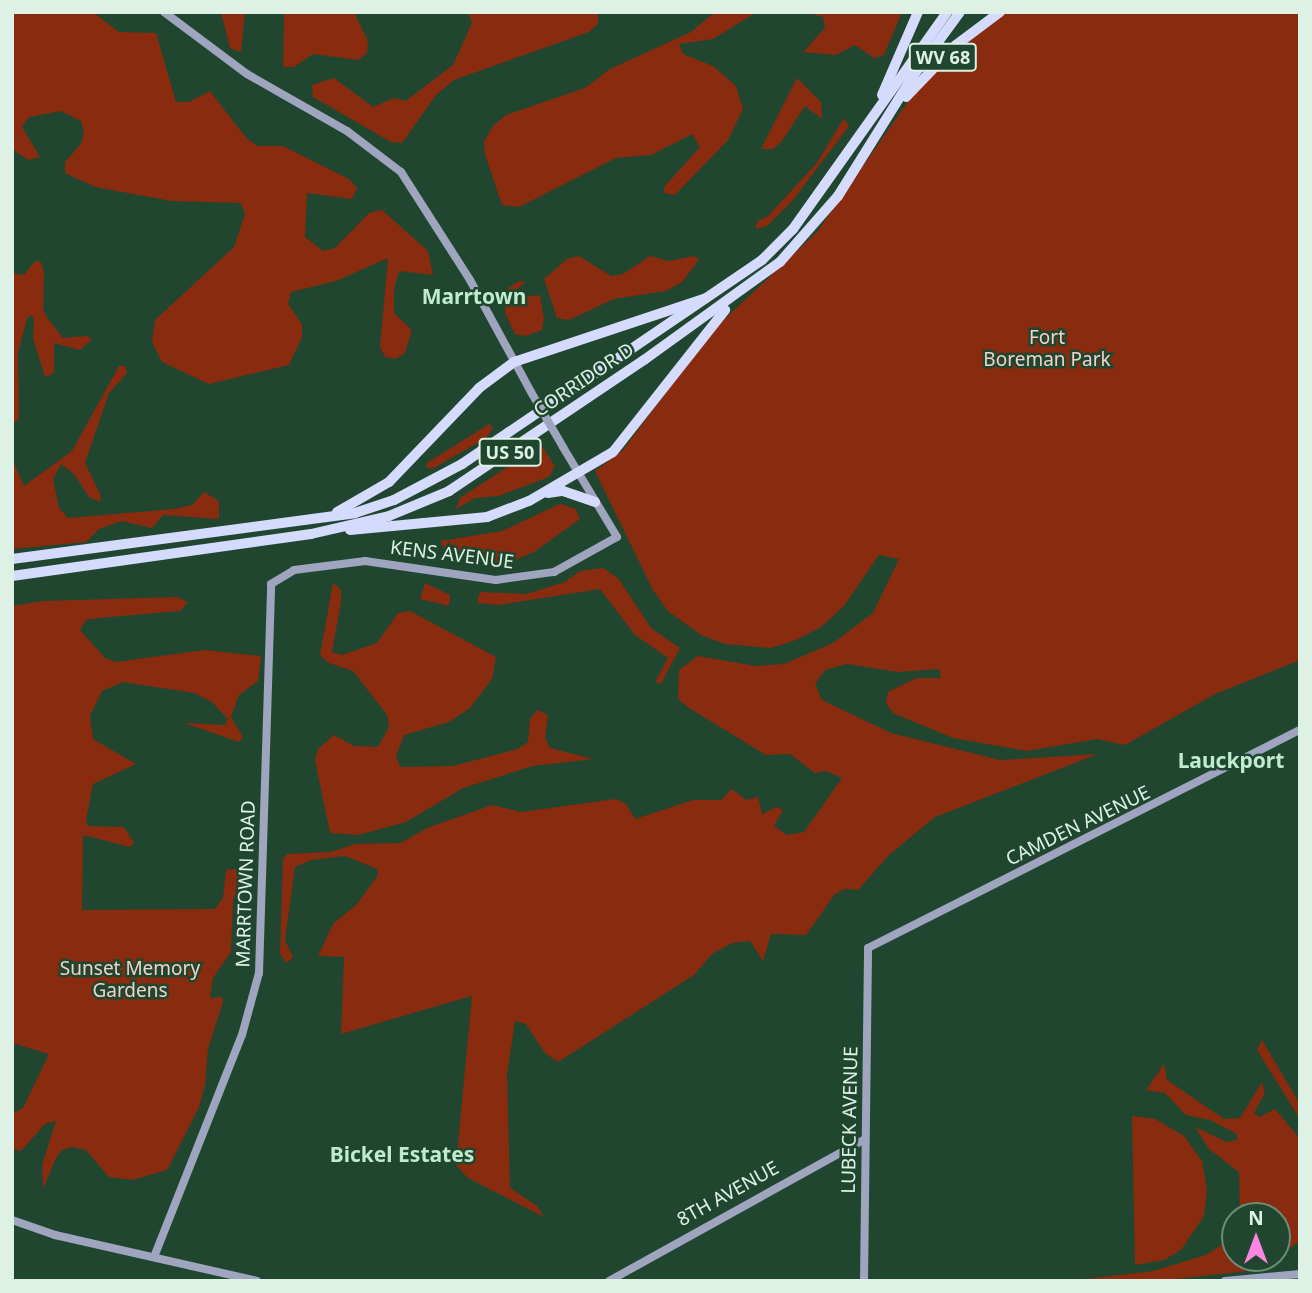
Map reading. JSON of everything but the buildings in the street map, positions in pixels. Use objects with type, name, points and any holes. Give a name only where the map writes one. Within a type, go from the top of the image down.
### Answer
[{"type":"highway","name":"WV 68","points":[[873,114],[918,12]]},
{"type":"highway","name":"CORRIDOR D","points":[[12,559],[323,518],[394,500],[463,464],[722,291],[793,229],[947,12]]},
{"type":"highway","name":"CORRIDOR D","points":[[12,576],[311,534],[389,516],[449,491],[748,286],[806,236],[838,196],[960,12]]},
{"type":"highway","name":"WV 68","points":[[893,110],[956,44],[1000,12]]},
{"type":"highway","points":[[311,534],[487,517],[540,495],[613,452],[713,322],[748,286]]},
{"type":"highway","points":[[323,518],[389,482],[479,387],[514,362],[722,291]]},
{"type":"highway","points":[[540,495],[563,491],[595,502]]},
{"type":"street","points":[[164,12],[247,74],[347,131],[401,172],[470,280],[496,332],[595,502]]},
{"type":"street","name":"KENS AVENUE","points":[[275,579],[294,570],[365,561],[513,580],[554,572],[617,537],[595,502]]},
{"type":"street","name":"MARRTOWN ROAD","points":[[154,1257],[242,1035],[259,973],[269,592],[275,579]]},
{"type":"street","name":"CAMDEN AVENUE","points":[[868,948],[1300,730]]},
{"type":"street","name":"LUBECK AVENUE","points":[[864,1281],[868,948]]},
{"type":"street","name":"8TH AVENUE","points":[[609,1281],[865,1139]]},
{"type":"street","points":[[12,1220],[55,1235],[257,1281]]},
{"type":"street","points":[[1225,1281],[1300,1274]]},
{"type":"green space","points":[[12,12],[93,12],[119,32],[156,33],[176,102],[189,102],[210,91],[247,139],[258,146],[283,146],[349,179],[357,188],[352,199],[307,193],[305,237],[323,251],[335,248],[369,213],[382,210],[428,251],[433,275],[399,271],[394,289],[394,313],[412,330],[405,353],[396,359],[385,357],[380,347],[388,258],[336,281],[291,292],[288,304],[302,324],[302,337],[289,365],[209,384],[162,362],[152,342],[155,320],[234,247],[245,214],[241,203],[171,201],[95,187],[65,173],[65,162],[81,144],[84,133],[81,121],[61,111],[29,117],[22,127],[40,157],[29,160],[19,154],[12,148]]},
{"type":"green space","points":[[221,12],[245,12],[241,52],[230,48]]},
{"type":"green space","points":[[284,12],[354,12],[368,41],[367,53],[358,60],[313,54],[294,67],[283,67]]},
{"type":"green space","points":[[468,12],[598,12],[598,24],[589,32],[454,80],[436,95],[402,143],[391,142],[313,97],[312,85],[334,78],[373,107],[394,98],[406,101],[453,65],[472,23]]},
{"type":"green space","points":[[757,12],[713,39],[679,44],[683,54],[713,66],[736,86],[743,109],[728,140],[675,195],[664,193],[664,187],[700,147],[692,134],[651,155],[616,158],[519,207],[502,205],[485,154],[484,142],[493,126],[506,115],[585,88],[610,69],[691,32],[714,13]]},
{"type":"green space","points":[[806,12],[902,12],[884,55],[874,58],[855,45],[836,55],[803,52],[825,28],[823,17]]},
{"type":"green space","name":"Fort Boreman Park","points":[[1004,12],[1300,12],[1300,660],[1215,694],[1125,745],[1097,739],[1027,751],[953,738],[893,713],[886,703],[888,692],[916,678],[941,678],[939,669],[898,672],[847,664],[825,670],[815,684],[822,700],[891,733],[1000,760],[1098,754],[935,817],[889,855],[858,890],[845,889],[835,894],[806,935],[771,934],[763,961],[750,941],[732,943],[712,954],[694,975],[558,1062],[545,1053],[526,1024],[515,1021],[507,1075],[510,1188],[537,1206],[544,1217],[468,1178],[456,1165],[472,996],[341,1034],[344,957],[318,956],[333,924],[357,904],[378,875],[377,869],[345,856],[311,860],[295,867],[285,940],[293,958],[286,963],[280,953],[283,859],[287,854],[331,852],[355,844],[401,843],[427,828],[492,805],[521,812],[616,799],[626,804],[635,819],[693,800],[721,800],[732,789],[746,800],[758,797],[762,814],[777,807],[783,810],[774,826],[787,835],[804,832],[842,778],[827,771],[815,773],[790,754],[766,755],[689,708],[678,699],[679,670],[698,656],[756,666],[784,664],[833,643],[873,613],[899,559],[879,555],[844,606],[821,627],[796,640],[771,648],[725,644],[701,635],[668,611],[653,590],[595,471],[623,450],[711,332],[817,232],[918,87],[962,44]]},
{"type":"green space","points":[[797,78],[821,102],[822,119],[805,106],[782,141],[773,149],[761,149]]},
{"type":"green space","points":[[844,118],[849,126],[793,200],[767,226],[755,229],[758,221],[768,216],[816,164]]},
{"type":"green space","points":[[579,256],[611,276],[623,274],[650,256],[669,261],[694,256],[699,260],[682,282],[666,291],[614,299],[569,320],[557,318],[544,279],[567,259]]},
{"type":"green space","points":[[35,261],[41,262],[44,273],[43,310],[48,319],[63,338],[87,336],[92,339],[80,350],[54,343],[54,373],[45,377],[33,338],[32,315],[27,318],[18,353],[19,418],[12,425],[12,273],[24,275]]},
{"type":"green space","points":[[519,281],[526,282],[513,292],[514,298],[540,295],[544,319],[542,330],[526,336],[515,334],[505,313],[507,289]]},
{"type":"green space","points":[[119,366],[125,366],[127,373],[109,393],[85,463],[101,496],[100,502],[89,497],[74,474],[61,464],[53,479],[59,508],[68,518],[174,509],[192,505],[204,492],[219,501],[219,519],[163,515],[152,528],[122,521],[99,529],[86,542],[12,549],[12,459],[24,486],[72,451]]},
{"type":"green space","points":[[489,424],[493,428],[486,438],[432,469],[426,467],[427,463]]},
{"type":"green space","points":[[541,445],[555,466],[549,477],[499,496],[475,498],[456,509],[460,498]]},
{"type":"green space","points":[[560,504],[576,509],[580,519],[534,552],[507,563],[457,557],[446,551],[440,541],[502,531]]},
{"type":"green space","points":[[603,568],[618,578],[651,628],[680,648],[661,684],[655,682],[668,658],[635,635],[600,589],[499,605],[477,603],[480,592],[527,594],[565,582],[580,571]]},
{"type":"green space","points":[[333,583],[341,590],[341,602],[332,652],[342,655],[377,643],[398,613],[410,611],[496,657],[492,679],[470,708],[449,722],[404,735],[396,756],[400,767],[453,766],[518,749],[528,742],[530,719],[537,710],[548,715],[545,738],[550,748],[593,759],[533,766],[463,788],[406,822],[358,835],[330,833],[315,760],[318,749],[334,735],[354,746],[378,747],[389,727],[387,715],[353,671],[329,663],[320,655]]},
{"type":"green space","points":[[425,583],[450,595],[449,606],[420,599]]},
{"type":"green space","name":"Sunset Memory Gardens","points":[[177,597],[188,602],[180,611],[86,620],[80,630],[105,658],[116,662],[204,650],[261,656],[258,681],[239,695],[231,717],[243,737],[239,742],[184,723],[225,725],[228,719],[212,702],[194,693],[123,682],[102,691],[90,716],[93,739],[136,764],[93,784],[86,820],[88,826],[124,827],[134,843],[130,847],[83,835],[82,910],[215,909],[223,898],[226,870],[249,868],[233,900],[231,952],[213,978],[210,998],[222,997],[223,1002],[208,1049],[205,1085],[199,1107],[167,1170],[133,1180],[109,1177],[86,1150],[73,1147],[62,1150],[56,1158],[43,1189],[42,1165],[56,1121],[45,1124],[21,1151],[12,1149],[12,1114],[23,1108],[49,1054],[12,1043],[12,606],[43,601]]},
{"type":"green space","points":[[1262,1040],[1300,1104],[1300,1119],[1257,1050]]},
{"type":"green space","points":[[1164,1064],[1167,1080],[1224,1119],[1240,1118],[1262,1082],[1265,1093],[1254,1113],[1259,1117],[1275,1109],[1300,1139],[1300,1241],[1291,1247],[1291,1202],[1240,1202],[1239,1172],[1209,1149],[1195,1127],[1227,1142],[1237,1140],[1237,1134],[1210,1120],[1186,1115],[1165,1093],[1146,1090]]},
{"type":"green space","points":[[1132,1116],[1155,1119],[1184,1136],[1202,1161],[1207,1190],[1204,1216],[1181,1250],[1164,1260],[1135,1265]]},
{"type":"green space","points":[[1221,1245],[1221,1272],[1239,1272],[1157,1281],[1069,1281],[1153,1271],[1206,1255]]},
{"type":"district","name":"Marrtown","points":[[474,296]]},
{"type":"district","name":"Lauckport","points":[[1231,760]]},
{"type":"district","name":"Bickel Estates","points":[[402,1154]]}]
